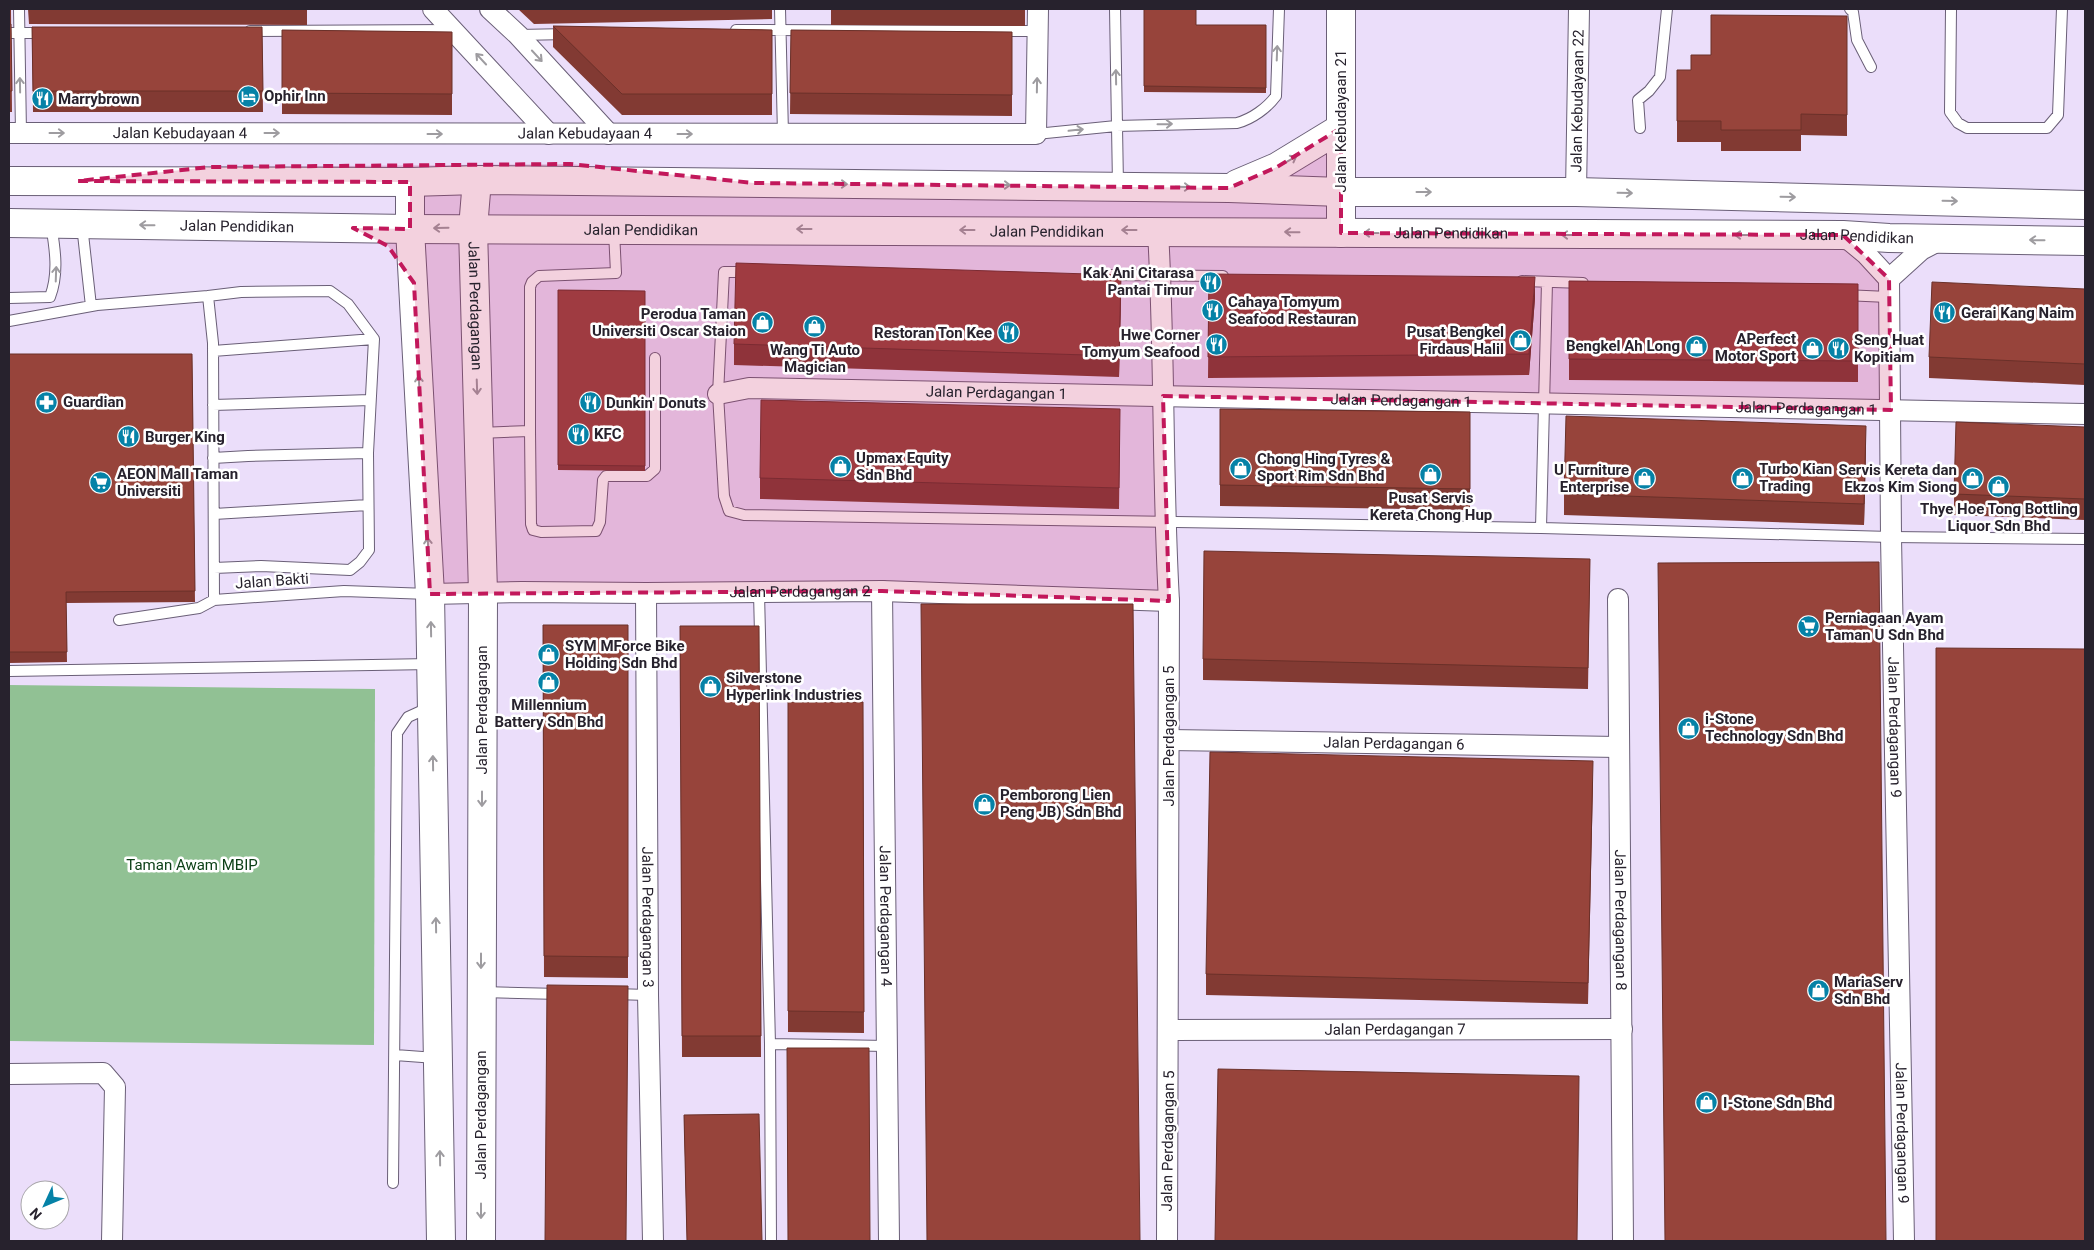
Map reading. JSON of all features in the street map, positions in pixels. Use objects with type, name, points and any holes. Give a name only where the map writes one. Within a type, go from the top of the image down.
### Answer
[{"type":"main road","name":"Jalan Kebudayaan 21","points":[[1340,233],[1341,9]]},
{"type":"main road","points":[[1230,188],[1277,167],[1341,128]]},
{"type":"main road","points":[[78,182],[210,167],[570,164],[754,183]]},
{"type":"main road","points":[[9,181],[410,182],[477,180],[1230,188],[1341,192],[1576,192],[2085,205]]},
{"type":"main road","name":"Jalan Perdagangan","points":[[477,180],[473,228],[483,592],[481,1241]]},
{"type":"main road","points":[[410,182],[410,229],[430,594],[441,1241]]},
{"type":"main road","name":"Jalan Pendidikan","points":[[9,223],[410,229],[1158,230],[1340,233],[1843,235],[1942,239],[2085,241]]},
{"type":"main road","points":[[353,228],[374,236],[388,246],[414,283]]},
{"type":"main road","points":[[475,303],[481,260],[487,248],[499,240],[563,228]]},
{"type":"street","points":[[433,9],[549,134]]},
{"type":"street","points":[[490,9],[518,35],[610,134]]},
{"type":"street","points":[[1036,134],[1038,9]]},
{"type":"street","name":"Jalan Kebudayaan 22","points":[[1576,192],[1579,9]]},
{"type":"street","name":"Jalan Kebudayaan 4","points":[[15,133],[1036,134]]},
{"type":"street","name":"Jalan Perdagangan 5","points":[[1158,230],[1163,396],[1164,522],[1169,601],[1167,1241]]},
{"type":"street","points":[[1843,235],[1866,254],[1888,288],[1922,250],[1942,239]]},
{"type":"street","name":"Jalan Perdagangan 9","points":[[1888,288],[1891,410],[1890,537],[1904,1241]]},
{"type":"street","name":"Jalan Perdagangan 1","points":[[718,394],[749,388],[2085,414]]},
{"type":"street","name":"Jalan Perdagangan 2","points":[[430,594],[483,592],[882,591],[1169,601]]},
{"type":"street","name":"Jalan Perdagangan 4","points":[[882,591],[889,1241]]},
{"type":"street","name":"Jalan Perdagangan 3","points":[[646,593],[648,995],[653,1241]]},
{"type":"street","name":"Jalan Perdagangan 8","points":[[1618,599],[1623,1241]]},
{"type":"street","name":"Jalan Perdagangan 6","points":[[1169,740],[1618,747]]},
{"type":"street","name":"Jalan Perdagangan 7","points":[[1169,1030],[1622,1029]]},
{"type":"street","points":[[9,1074],[103,1073],[115,1087],[112,1241]]},
{"type":"lane","points":[[15,133],[20,9]]},
{"type":"lane","points":[[780,9],[783,134]]},
{"type":"lane","points":[[1115,9],[1118,187]]},
{"type":"lane","points":[[1036,134],[1116,126],[1236,123],[1246,121],[1269,105],[1276,96],[1278,9]]},
{"type":"lane","points":[[1640,128],[1638,100],[1649,91],[1660,77],[1667,9]]},
{"type":"lane","points":[[1850,9],[1853,12],[1857,40],[1872,67]]},
{"type":"lane","points":[[1951,9],[1950,112],[1958,123],[1966,128],[2047,128],[2058,115],[2062,9]]},
{"type":"lane","points":[[237,31],[454,30]]},
{"type":"lane","points":[[722,30],[1037,31]]},
{"type":"lane","points":[[9,33],[59,33]]},
{"type":"lane","points":[[518,35],[576,34]]},
{"type":"lane","points":[[9,298],[50,298],[55,284],[56,255],[51,223]]},
{"type":"lane","points":[[82,224],[91,306]]},
{"type":"lane","points":[[614,228],[616,273],[539,276],[532,282],[530,287],[531,524],[533,530],[541,532],[596,531],[600,522],[603,480],[606,476],[647,476],[655,469],[655,358]]},
{"type":"lane","points":[[763,272],[724,272],[718,394],[724,496],[730,512],[744,515],[2085,539]]},
{"type":"lane","points":[[1101,275],[1230,276]]},
{"type":"lane","points":[[1508,280],[1596,284]]},
{"type":"lane","points":[[1541,528],[1547,282]]},
{"type":"lane","points":[[1830,294],[1888,288]]},
{"type":"lane","points":[[9,321],[91,306],[241,292],[330,291],[348,304],[374,339],[368,453],[369,550],[360,562],[350,570],[261,566],[214,568]]},
{"type":"lane","points":[[208,296],[212,350],[214,600]]},
{"type":"lane","points":[[212,350],[374,339]]},
{"type":"lane","points":[[213,405],[370,400]]},
{"type":"lane","points":[[478,433],[530,431]]},
{"type":"lane","points":[[214,458],[368,453]]},
{"type":"lane","points":[[214,514],[368,504]]},
{"type":"lane","name":"Jalan Bakti","points":[[119,620],[199,608],[214,600],[344,591],[430,594]]},
{"type":"lane","points":[[759,592],[770,1044],[771,1241]]},
{"type":"lane","points":[[9,671],[432,664]]},
{"type":"lane","points":[[393,1183],[397,733],[408,717],[432,706]]},
{"type":"lane","points":[[481,992],[569,994]]},
{"type":"lane","points":[[599,994],[648,995]]},
{"type":"lane","points":[[770,1044],[887,1046]]},
{"type":"lane","points":[[395,1055],[438,1058]]},
{"type":"highlighted area","points":[[1341,128],[1341,233],[1843,235],[1889,279],[1891,410],[1163,396],[1169,601],[882,591],[430,594],[414,283],[388,246],[353,228],[410,229],[410,182],[78,181],[210,167],[570,164],[754,183],[1229,188],[1277,167]]},
{"type":"green space","name":"Taman Awam MBIP","points":[[9,685],[375,689],[374,1045],[9,1041]]},
{"type":"building","points":[[1144,9],[1196,9],[1196,25],[1266,25],[1266,88],[1144,86]]},
{"type":"building","points":[[1711,15],[1847,16],[1847,115],[1801,114],[1801,130],[1721,130],[1721,121],[1677,121],[1677,70],[1691,70],[1691,55],[1711,55]]},
{"type":"building","points":[[9,24],[11,24],[12,91],[9,91]]},
{"type":"building","points":[[553,26],[772,30],[772,94],[622,94]]},
{"type":"building","points":[[32,27],[262,27],[263,91],[33,91]]},
{"type":"building","points":[[282,30],[452,32],[452,94],[282,93]]},
{"type":"building","points":[[791,30],[1012,32],[1012,95],[790,93]]},
{"type":"building","points":[[736,263],[1121,275],[1119,356],[734,344]]},
{"type":"building","points":[[1209,274],[1535,277],[1529,354],[1208,357]]},
{"type":"building","points":[[1569,281],[1858,284],[1858,361],[1569,359]]},
{"type":"building","points":[[1932,282],[2085,289],[2085,364],[1929,357]]},
{"type":"building","points":[[558,290],[645,291],[645,466],[558,465]]},
{"type":"building","name":"AEON Mall Taman Universiti","points":[[9,354],[192,354],[195,591],[66,592],[67,652],[9,652]]},
{"type":"building","points":[[761,400],[1120,409],[1119,488],[760,478]]},
{"type":"building","points":[[1220,409],[1470,412],[1470,489],[1220,485]]},
{"type":"building","points":[[1566,416],[1866,426],[1864,504],[1564,494]]},
{"type":"building","points":[[1956,422],[2085,427],[2085,499],[1954,494]]},
{"type":"building","points":[[1204,551],[1590,559],[1588,668],[1203,659]]},
{"type":"building","points":[[1879,562],[1886,1241],[1665,1241],[1658,563]]},
{"type":"building","points":[[921,604],[1133,604],[1140,1241],[927,1241]]},
{"type":"building","points":[[543,625],[628,625],[628,957],[544,956]]},
{"type":"building","points":[[680,626],[759,626],[761,1036],[682,1036]]},
{"type":"building","points":[[1936,648],[2085,649],[2085,1241],[1936,1241]]},
{"type":"building","points":[[788,702],[863,702],[864,1012],[788,1011]]},
{"type":"building","points":[[1210,752],[1593,761],[1588,983],[1206,974]]},
{"type":"building","points":[[547,985],[628,986],[626,1241],[545,1241]]},
{"type":"building","points":[[787,1048],[869,1048],[870,1241],[788,1241]]},
{"type":"building","points":[[1218,1069],[1579,1076],[1577,1241],[1215,1241]]},
{"type":"building","points":[[759,1114],[762,1241],[687,1241],[684,1115]]},
{"type":"place","name":"Ophir Inn","points":[[248,96]]},
{"type":"place","name":"Marrybrown","points":[[42,99]]},
{"type":"place","name":"Kak Ani Citarasa Pantai Timur","points":[[1210,282]]},
{"type":"place","name":"Cahaya Tomyum Seafood Restauran","points":[[1212,311]]},
{"type":"place","name":"Gerai Kang Naim","points":[[1945,313]]},
{"type":"place","name":"Perodua Taman Universiti Oscar Staion","points":[[762,323]]},
{"type":"place","name":"Wang Ti Auto Magician","points":[[815,327]]},
{"type":"place","name":"Restoran Ton Kee","points":[[1008,333]]},
{"type":"place","name":"Pusat Bengkel Firdaus Halil","points":[[1520,341]]},
{"type":"place","name":"Hwe Corner Tomyum Seafood","points":[[1216,344]]},
{"type":"place","name":"Bengkel Ah Long","points":[[1696,346]]},
{"type":"place","name":"APerfect Motor Sport","points":[[1812,348]]},
{"type":"place","name":"Seng Huat Kopitiam","points":[[1838,349]]},
{"type":"place","name":"Guardian","points":[[47,402]]},
{"type":"place","name":"Dunkin' Donuts","points":[[590,403]]},
{"type":"place","name":"KFC","points":[[578,434]]},
{"type":"place","name":"Burger King","points":[[129,437]]},
{"type":"place","name":"Upmax Equity Sdn Bhd","points":[[840,467]]},
{"type":"place","name":"Chong Hing Tyres & Sport Rim Sdn Bhd","points":[[1241,468]]},
{"type":"place","name":"Pusat Servis Kereta Chong Hup","points":[[1431,475]]},
{"type":"place","name":"Turbo Kian Trading","points":[[1743,478]]},
{"type":"place","name":"U Furniture Enterprise","points":[[1645,479]]},
{"type":"place","name":"Servis Kereta dan Ekzos Kim Siong","points":[[1973,479]]},
{"type":"place","name":"AEON Mall Taman Universiti","points":[[101,483]]},
{"type":"place","name":"Thye Hoe Tong Bottling Liquor Sdn Bhd","points":[[1999,486]]},
{"type":"place","name":"Perniagaan Ayam Taman U Sdn Bhd","points":[[1809,627]]},
{"type":"place","name":"SYM MForce Bike Holding Sdn Bhd","points":[[549,655]]},
{"type":"place","name":"Millennium Battery Sdn Bhd","points":[[549,682]]},
{"type":"place","name":"Silverstone Hyperlink Industries","points":[[710,687]]},
{"type":"place","name":"i-Stone Technology Sdn Bhd","points":[[1689,728]]},
{"type":"place","name":"Pemborong Lien Peng JB) Sdn Bhd","points":[[984,804]]},
{"type":"place","name":"MariaServ Sdn Bhd","points":[[1818,991]]},
{"type":"place","name":"I-Stone Sdn Bhd","points":[[1707,1103]]}]
